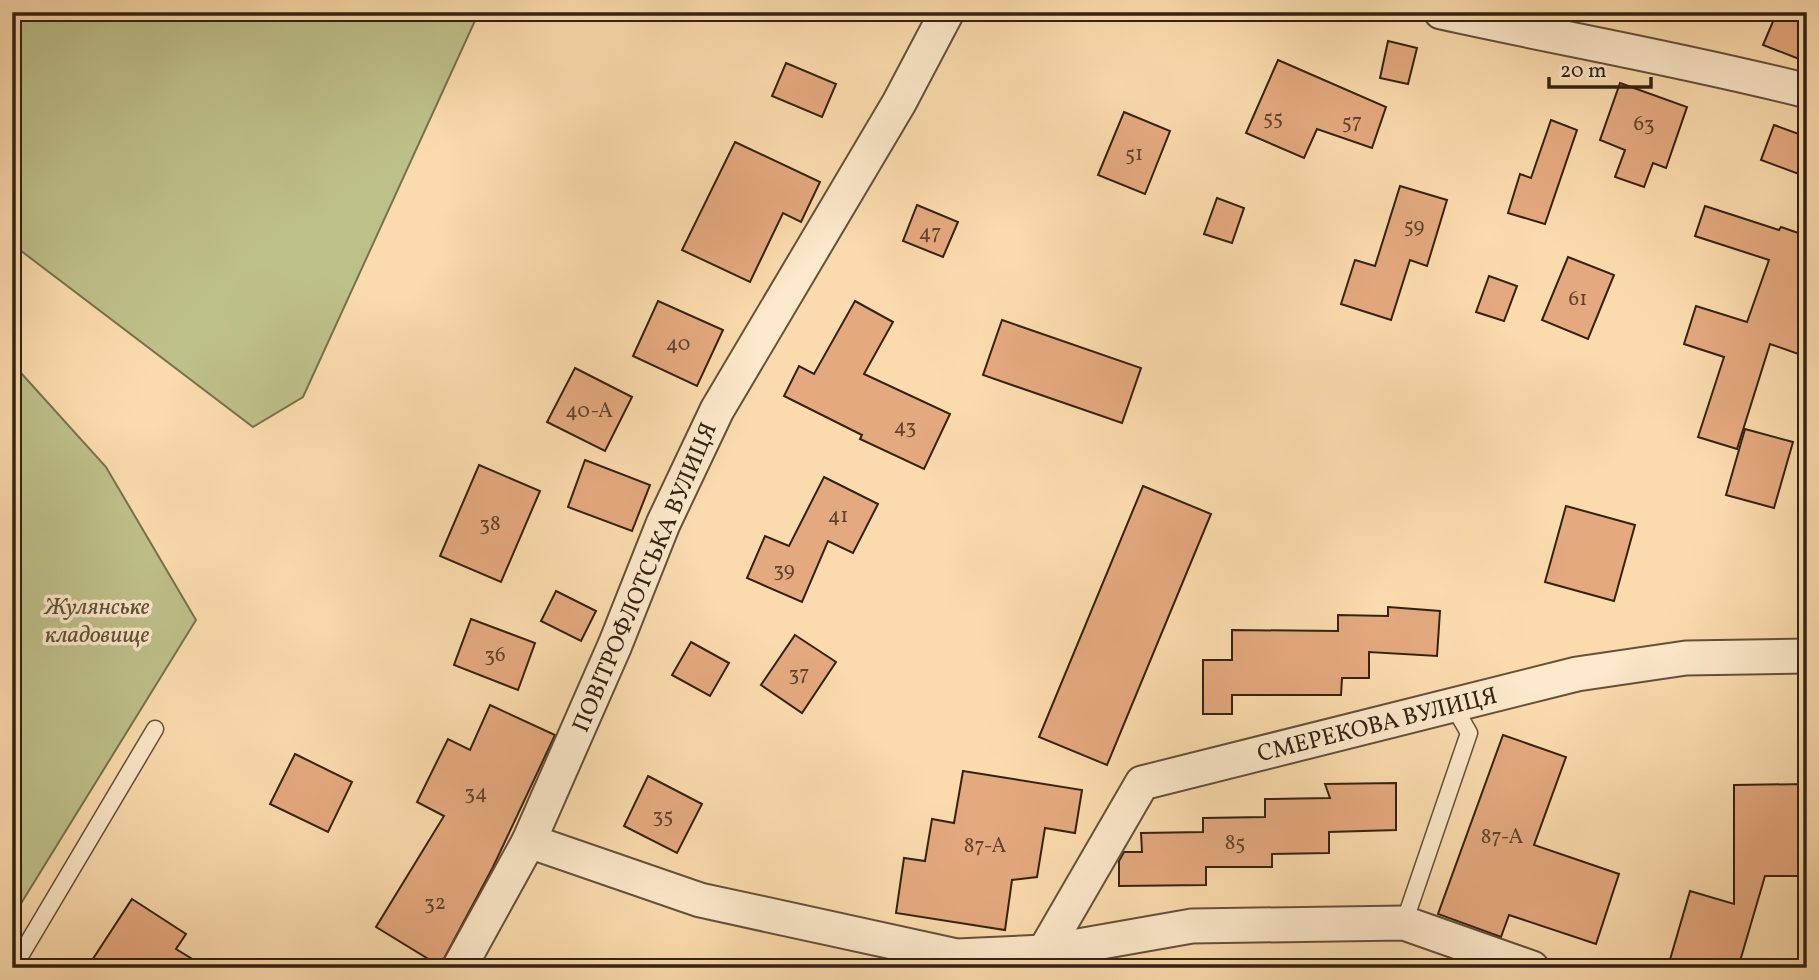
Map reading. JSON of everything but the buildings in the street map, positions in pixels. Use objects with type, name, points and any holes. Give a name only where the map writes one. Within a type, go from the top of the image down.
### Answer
[{"type":"street","name":"ПОВІТРОФЛОТСЬКА ВУЛИЦЯ","points":[[460,968],[529,841],[615,645],[663,524],[717,410],[899,103],[947,12]]},
{"type":"street","points":[[1441,12],[1575,42],[1734,72],[1807,91]]},
{"type":"street","name":"СМЕРЕКОВА ВУЛИЦЯ","points":[[1047,960],[1142,783],[1577,674],[1686,658],[1807,656]]},
{"type":"street","points":[[529,841],[700,900],[957,956],[1047,960],[1192,926],[1404,923],[1532,968]]},
{"type":"lane","points":[[1404,923],[1469,733],[1453,705]]},
{"type":"lane","points":[[13,968],[155,729]]},
{"type":"green space","points":[[12,12],[479,12],[303,397],[253,427],[12,244]]},
{"type":"green space","name":"Жулянське кладовище","points":[[12,363],[106,467],[196,620],[12,918]]}]
